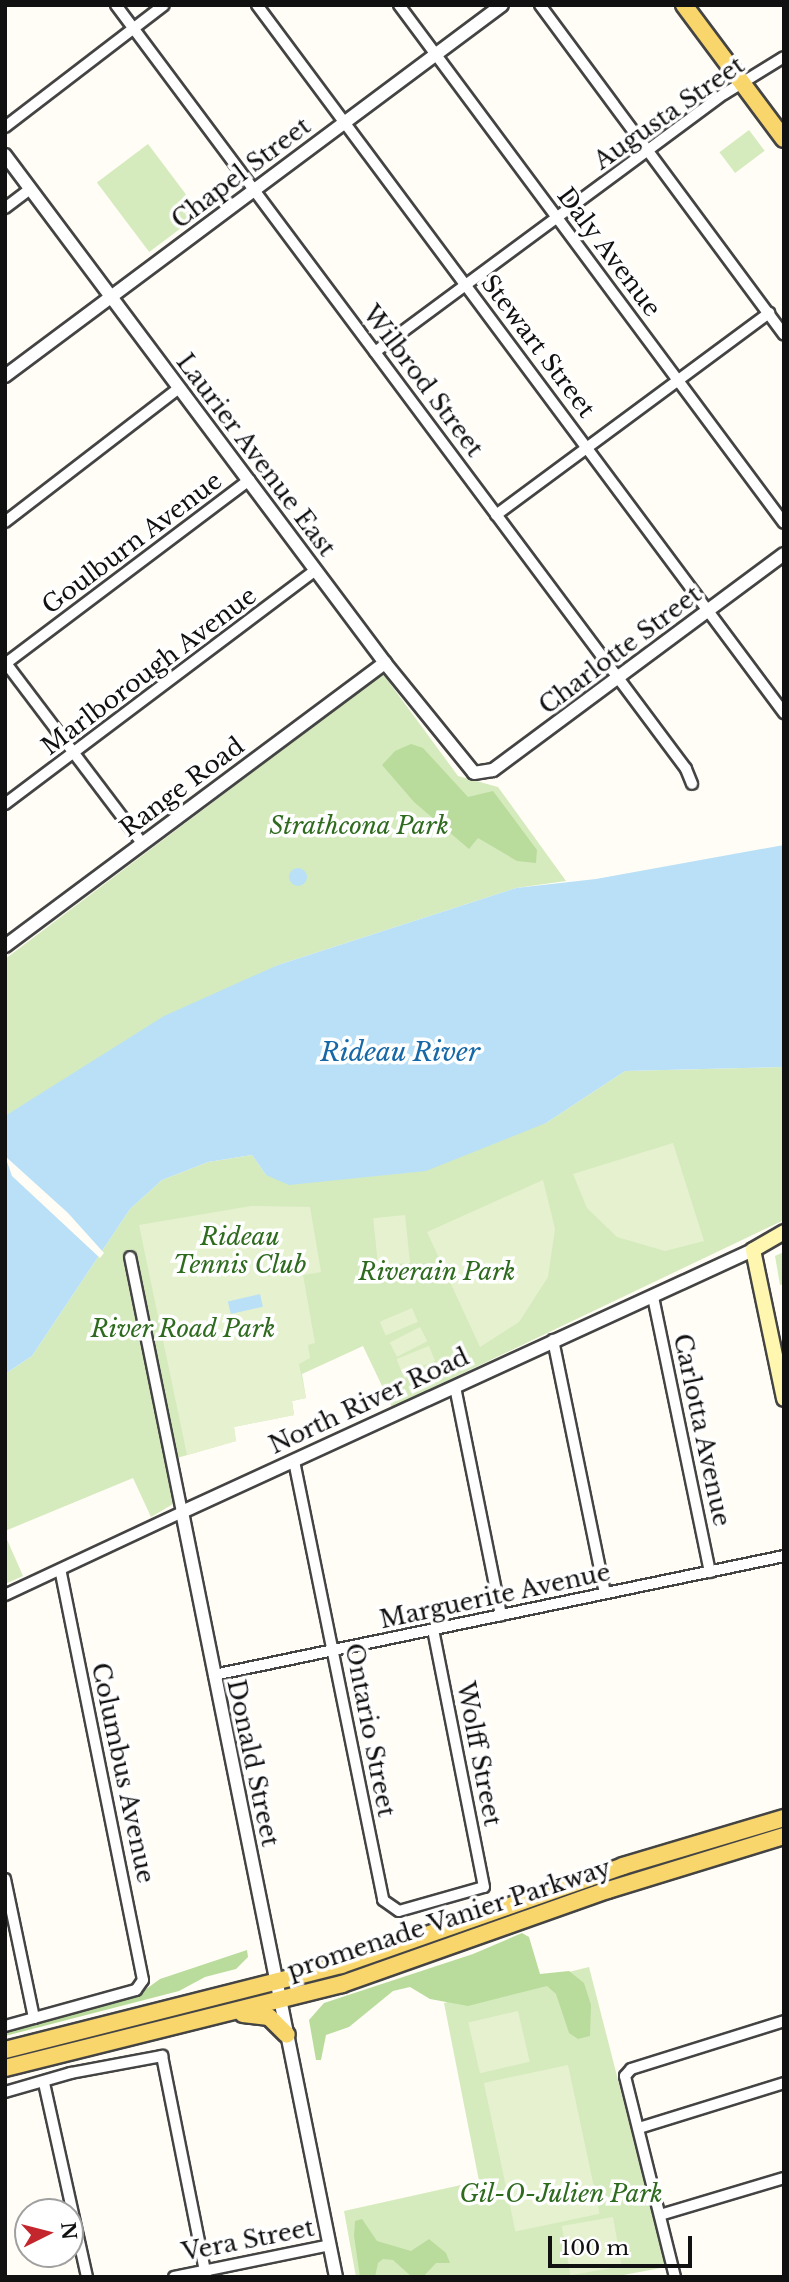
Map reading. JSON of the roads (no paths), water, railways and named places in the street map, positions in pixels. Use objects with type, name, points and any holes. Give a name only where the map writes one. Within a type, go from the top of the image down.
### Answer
[{"type":"main road","points":[[684,5],[784,139]]},
{"type":"main road","name":"North River Road","points":[[752,1250],[784,1232]]},
{"type":"main road","name":"North River Road","points":[[752,1250],[784,1242]]},
{"type":"main road","points":[[752,1250],[784,1399]]},
{"type":"main road","points":[[5,2050],[384,1951],[623,1866],[784,1818]]},
{"type":"main road","name":"promenade Vanier Parkway","points":[[5,2068],[185,2020],[342,1984],[608,1889],[784,1836]]},
{"type":"main road","points":[[185,2020],[257,2014],[274,2019],[287,2035]]},
{"type":"street","name":"Wilbrod Street","points":[[116,5],[686,769],[692,784]]},
{"type":"street","points":[[5,127],[164,5]]},
{"type":"street","name":"Stewart Street","points":[[257,5],[784,713]]},
{"type":"street","name":"Daly Avenue","points":[[399,5],[784,523]]},
{"type":"street","name":"Chapel Street","points":[[5,376],[502,5]]},
{"type":"street","points":[[540,5],[784,335]]},
{"type":"street","name":"Augusta Street","points":[[375,352],[647,150],[784,57]]},
{"type":"street","name":"Laurier Avenue East","points":[[5,155],[385,663],[465,767],[478,774]]},
{"type":"street","points":[[5,208],[30,189]]},
{"type":"street","points":[[496,515],[769,313]]},
{"type":"street","points":[[5,522],[179,388]]},
{"type":"street","name":"Goulburn Avenue","points":[[5,663],[249,480]]},
{"type":"street","name":"Charlotte Street","points":[[478,774],[493,770],[784,554]]},
{"type":"street","name":"Marlborough Avenue","points":[[5,804],[316,570]]},
{"type":"street","points":[[5,663],[142,844]]},
{"type":"street","name":"Range Road","points":[[5,946],[385,663]]},
{"type":"street","name":"North River Road","points":[[5,1595],[752,1250]]},
{"type":"street","name":"Donald Street","points":[[130,1257],[336,2277]]},
{"type":"street","name":"Carlotta Avenue","points":[[653,1297],[710,1572]]},
{"type":"street","points":[[554,1340],[605,1594]]},
{"type":"street","points":[[455,1387],[501,1615]]},
{"type":"street","name":"Ontario Street","points":[[294,1461],[385,1904],[394,1910],[415,1909],[484,1887]]},
{"type":"street","name":"Marguerite Avenue","points":[[214,1675],[333,1653],[784,1556]]},
{"type":"street","name":"Columbus Avenue","points":[[34,2018],[136,1990],[142,1984],[60,1570]]},
{"type":"street","name":"Wolff Street","points":[[433,1630],[484,1887]]},
{"type":"street","points":[[5,1879],[34,2018],[5,2026]]},
{"type":"street","points":[[675,2277],[625,2076],[631,2069],[784,2021]]},
{"type":"street","points":[[5,2092],[162,2056],[205,2273]]},
{"type":"street","points":[[639,2128],[784,2082]]},
{"type":"street","points":[[44,2083],[88,2277]]},
{"type":"street","points":[[660,2215],[784,2178]]},
{"type":"street","name":"Vera Street","points":[[174,2277],[205,2273],[330,2245]]},
{"type":"water","name":"Rideau River","points":[[784,845],[784,1067],[625,1071],[546,1123],[426,1171],[289,1185],[266,1175],[252,1155],[208,1162],[162,1180],[130,1209],[32,1356],[5,1374],[5,1116],[164,1016],[278,965],[516,888],[596,879]]},
{"type":"water","points":[[294,868],[302,868],[307,877],[305,884],[294,886],[289,881],[289,873]]},
{"type":"water","points":[[260,1294],[263,1307],[231,1314],[228,1301]]},
{"type":"park label","name":"Strathcona Park","points":[[359,826]]},
{"type":"park label","name":"Rideau Tennis Club","points":[[240,1251]]},
{"type":"park label","name":"Riverain Park","points":[[437,1272]]},
{"type":"park label","name":"River Road Park","points":[[183,1329]]},
{"type":"park label","name":"Gil-O-Julien Park","points":[[561,2194]]}]
